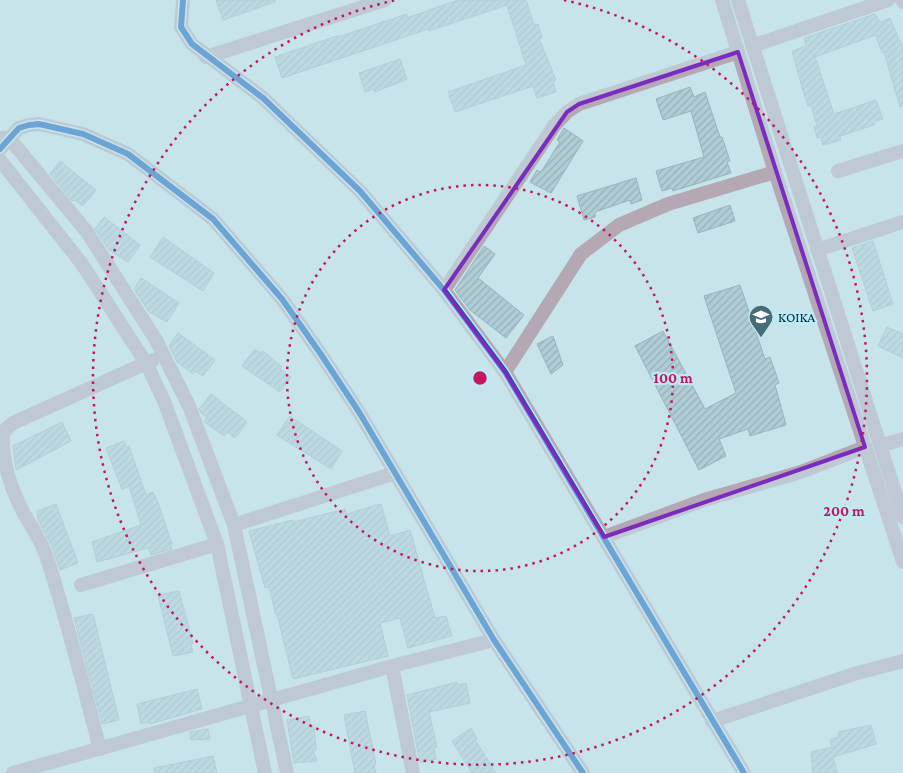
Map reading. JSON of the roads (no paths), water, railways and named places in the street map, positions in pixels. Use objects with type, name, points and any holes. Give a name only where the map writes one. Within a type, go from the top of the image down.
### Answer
[{"type":"street","points":[[183,0],[181,27],[192,44],[206,57],[263,98],[323,153],[360,191],[444,290],[504,372],[744,773]]},
{"type":"street","points":[[206,57],[385,0]]},
{"type":"street","points":[[722,0],[775,172],[903,562]]},
{"type":"street","points":[[738,0],[903,517]]},
{"type":"street","points":[[752,46],[888,0]]},
{"type":"street","points":[[444,290],[554,126],[567,112],[579,104],[738,52]]},
{"type":"street","points":[[287,773],[234,525],[189,406],[165,355],[87,232],[3,142],[19,128],[39,124],[83,134],[105,143],[128,154],[213,218],[282,299],[359,412],[494,640],[583,773]]},
{"type":"street","points":[[838,171],[903,151]]},
{"type":"street","points":[[0,160],[82,264],[146,363],[164,401],[217,544],[264,773]]},
{"type":"street","points":[[504,372],[581,254],[599,239],[619,225],[668,204],[775,172]]},
{"type":"street","points":[[789,214],[804,210]]},
{"type":"street","points":[[817,250],[903,222]]},
{"type":"street","points":[[100,750],[65,614],[46,554],[23,512],[9,476],[2,448],[3,432],[13,423],[165,355]]},
{"type":"street","points":[[880,446],[903,439]]},
{"type":"street","points":[[604,537],[704,500],[801,472],[865,448]]},
{"type":"street","points":[[234,525],[395,473]]},
{"type":"street","points":[[81,585],[217,544]]},
{"type":"street","points":[[13,773],[100,750],[392,666],[494,640]]},
{"type":"street","points":[[712,721],[854,674],[903,661]]},
{"type":"street","points":[[392,666],[413,773]]},
{"type":"place","name":"KOIKA","points":[[761,338]]}]
